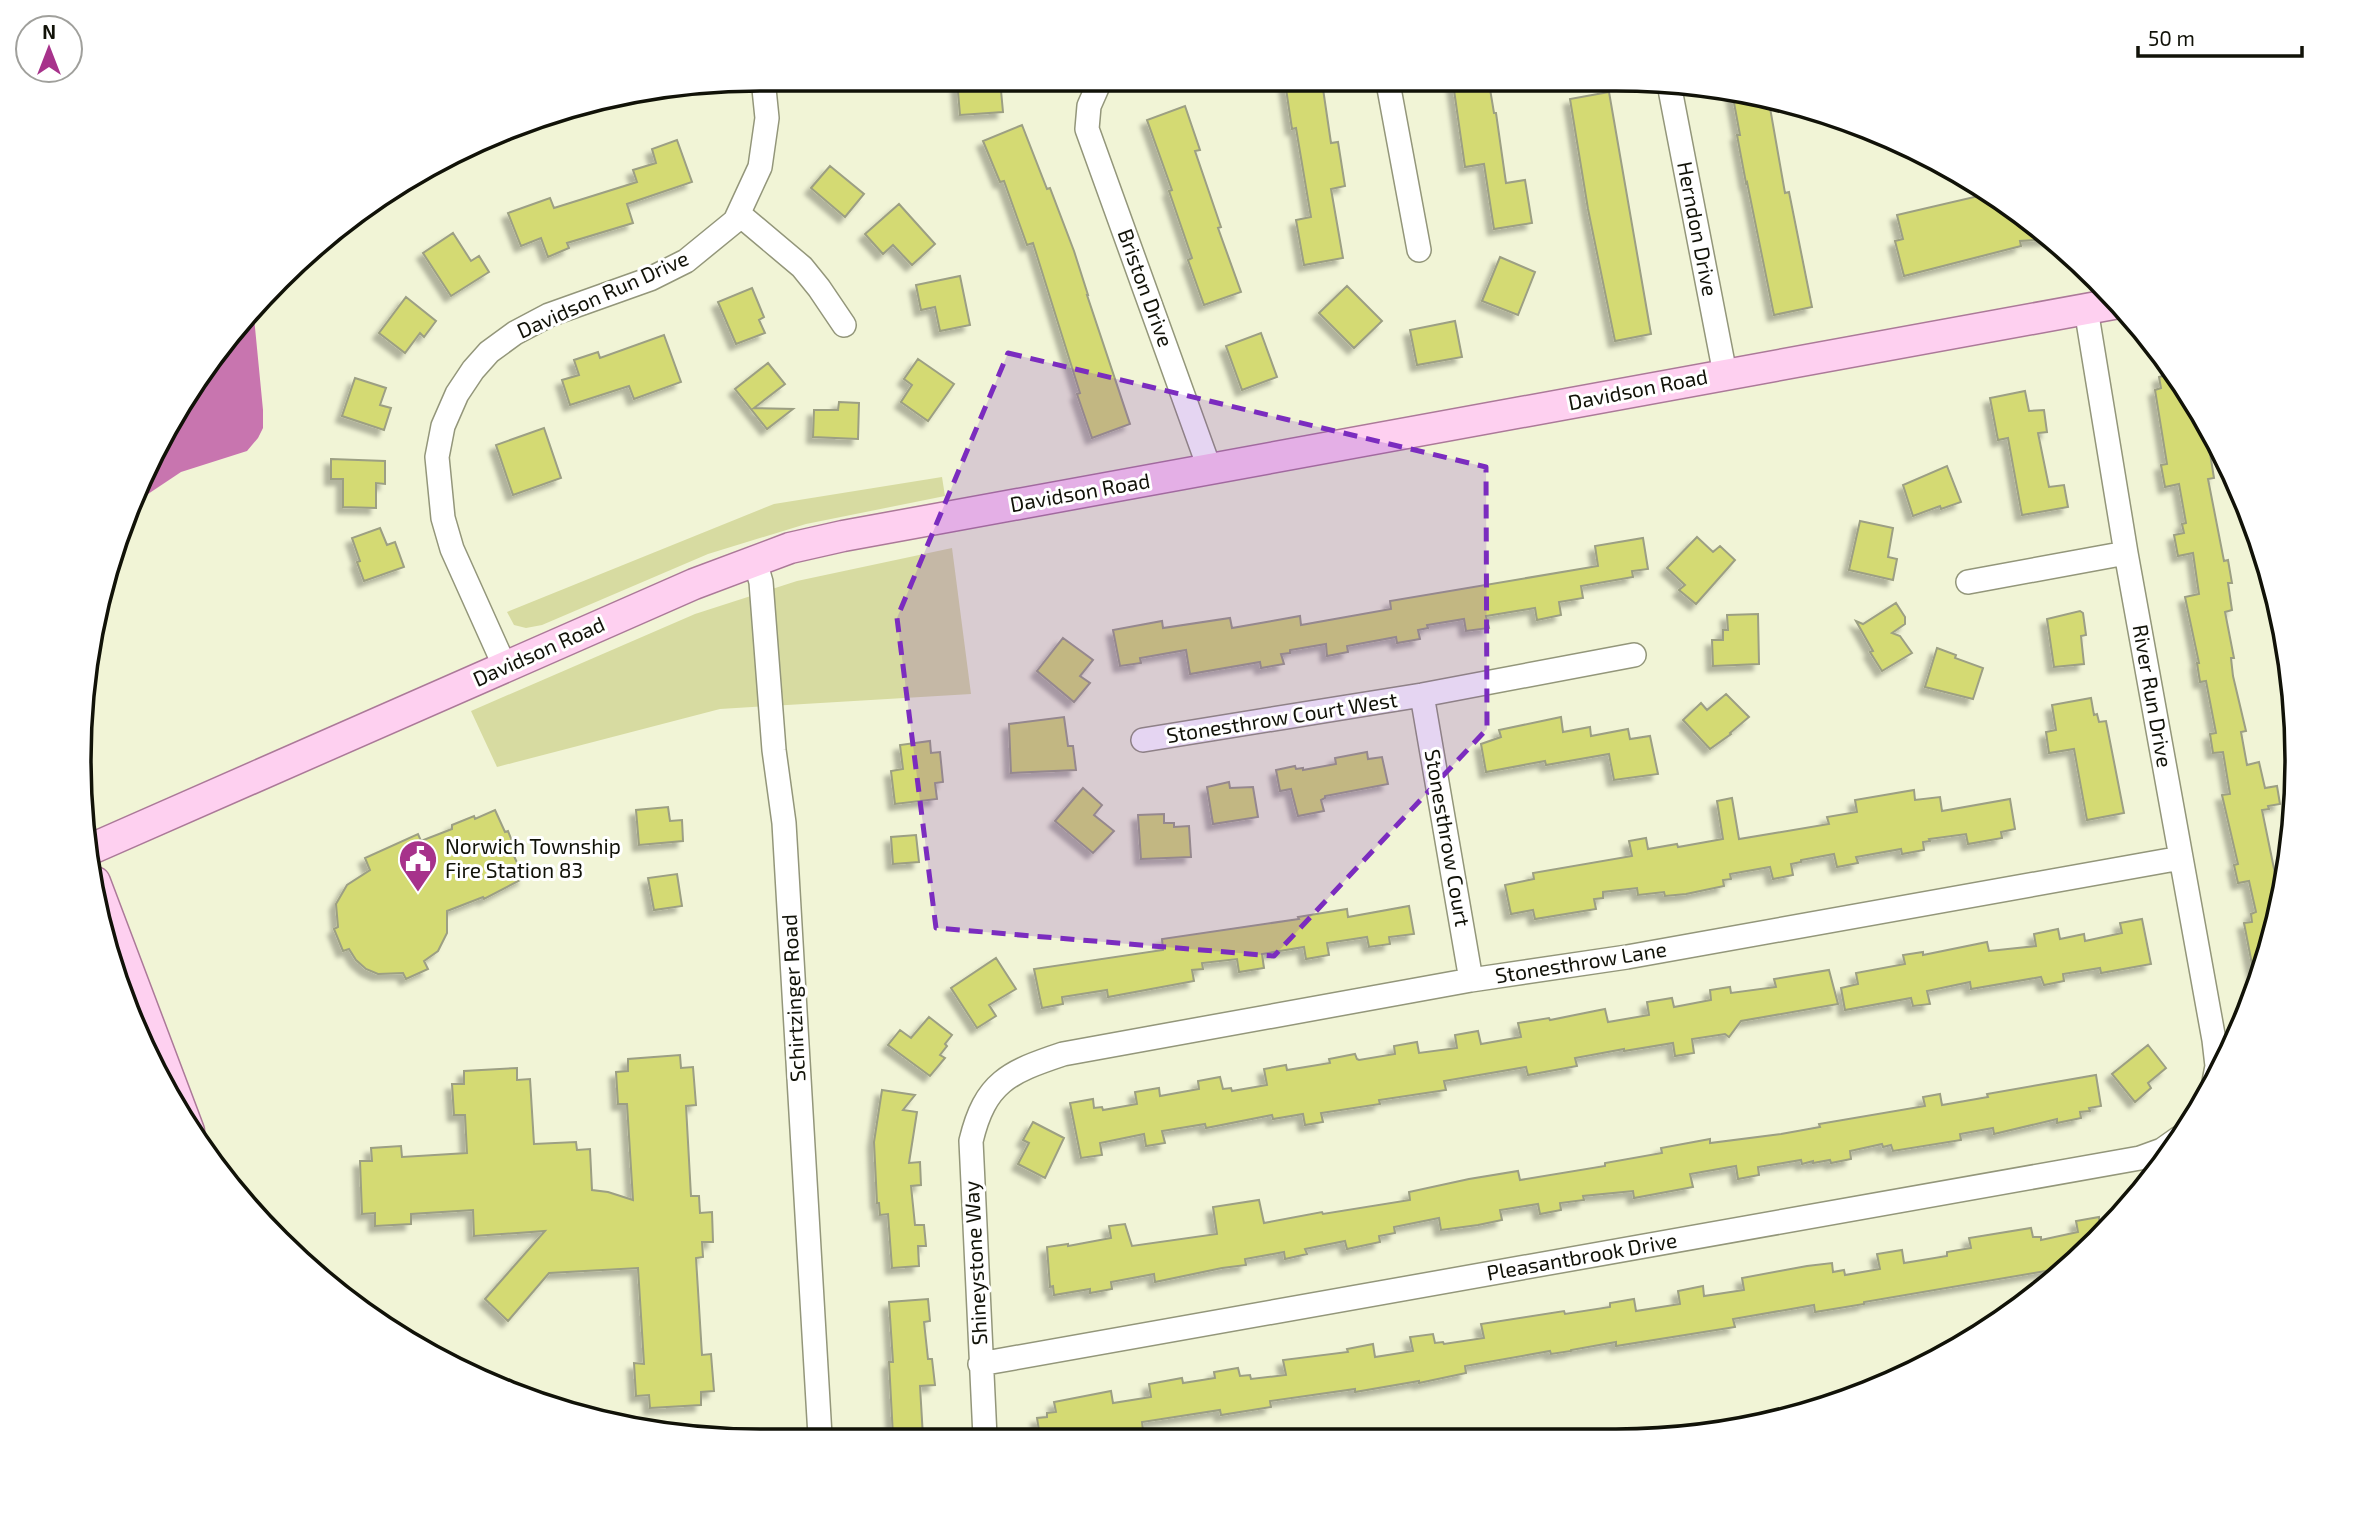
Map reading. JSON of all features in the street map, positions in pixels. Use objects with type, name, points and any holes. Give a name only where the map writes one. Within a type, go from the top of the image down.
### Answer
[{"type":"main road","name":"Davidson Road","points":[[97,846],[694,584],[790,548],[843,536],[2106,305]]},
{"type":"main road","points":[[114,931],[162,1060]]},
{"type":"street","name":"Davidson Run Drive","points":[[506,667],[452,549],[443,518],[437,457],[443,426],[457,394],[489,352],[515,333],[549,314],[650,279],[686,261],[717,237],[739,214],[761,167],[768,118],[765,91]]},
{"type":"street","name":"Briston Drive","points":[[1096,91],[1089,106],[1087,129],[1210,470]]},
{"type":"street","points":[[1389,91],[1419,250]]},
{"type":"street","name":"Herndon Drive","points":[[1672,93],[1725,374]]},
{"type":"street","points":[[739,214],[802,267],[844,326]]},
{"type":"street","name":"River Run Drive","points":[[2086,309],[2126,553],[2216,1056]]},
{"type":"street","points":[[1968,582],[2126,553]]},
{"type":"street","name":"Schirtzinger Road","points":[[755,561],[761,582],[774,750],[784,823],[820,1429]]},
{"type":"street","name":"Stonesthrow Court West","points":[[1143,740],[1422,695],[1634,655]]},
{"type":"street","name":"Stonesthrow Court","points":[[1422,695],[1471,980]]},
{"type":"street","name":"Stonesthrow Lane","points":[[992,1093],[1017,1070],[1063,1054],[1471,980],[1627,957],[2181,858]]},
{"type":"street","name":"Shineystone Way","points":[[985,1429],[971,1141],[981,1109],[992,1093]]},
{"type":"street","name":"Pleasantbrook Drive","points":[[981,1364],[2140,1158],[2158,1151]]},
{"type":"highlighted area","points":[[1008,353],[1486,467],[1487,729],[1274,956],[936,928],[897,618]]},
{"type":"green space","points":[[942,477],[945,496],[806,524],[708,554],[542,625],[526,628],[514,625],[507,612],[774,504]]},
{"type":"green space","points":[[952,548],[971,694],[720,709],[497,767],[471,711],[695,614],[797,581]]},
{"type":"shaded area","points":[[254,322],[263,428],[247,451],[181,472],[146,495],[181,425],[204,388]]},
{"type":"building","points":[[958,91],[1001,91],[1003,112],[960,115]]},
{"type":"building","points":[[1286,91],[1323,91],[1331,143],[1338,142],[1345,186],[1331,189],[1343,258],[1304,265],[1296,220],[1311,217],[1296,128],[1292,129]]},
{"type":"building","points":[[1454,91],[1490,91],[1506,183],[1525,180],[1532,223],[1494,229],[1484,164],[1465,167]]},
{"type":"building","points":[[1609,92],[1651,334],[1615,341],[1588,209],[1570,99]]},
{"type":"building","points":[[1734,102],[1770,110],[1785,193],[1789,192],[1812,307],[1774,315],[1746,183],[1737,135],[1740,135]]},
{"type":"building","points":[[1185,106],[1200,150],[1195,151],[1221,227],[1218,228],[1241,292],[1204,305],[1188,260],[1192,258],[1169,191],[1172,190],[1147,120]]},
{"type":"building","points":[[1022,125],[1074,251],[1130,424],[1092,438],[1033,243],[1027,245],[1004,181],[1000,182],[983,141]]},
{"type":"building","points":[[677,140],[692,182],[627,204],[633,223],[567,243],[569,248],[548,257],[541,238],[521,246],[508,213],[550,198],[554,208],[637,182],[633,170],[656,163],[652,149]]},
{"type":"building","points":[[830,166],[864,194],[845,217],[811,188]]},
{"type":"building","points":[[1976,197],[2036,240],[2020,241],[2021,246],[1904,276],[1895,241],[1903,239],[1897,215]]},
{"type":"building","points":[[899,204],[935,244],[912,265],[893,245],[883,254],[865,234]]},
{"type":"building","points":[[453,233],[471,261],[479,256],[489,272],[451,296],[423,253]]},
{"type":"building","points":[[1500,257],[1535,272],[1518,315],[1482,301]]},
{"type":"building","points":[[960,276],[970,325],[940,331],[935,307],[921,310],[916,285]]},
{"type":"building","points":[[1347,286],[1382,321],[1354,348],[1319,313]]},
{"type":"building","points":[[752,288],[764,317],[759,320],[765,333],[736,344],[718,302]]},
{"type":"building","points":[[406,297],[436,321],[424,337],[420,333],[405,353],[379,333]]},
{"type":"building","points":[[1455,321],[1462,357],[1417,365],[1410,330]]},
{"type":"building","points":[[1261,333],[1277,377],[1242,390],[1226,346]]},
{"type":"building","points":[[664,335],[681,382],[634,399],[629,386],[570,405],[562,380],[579,375],[574,360],[598,352],[600,358]]},
{"type":"building","points":[[918,359],[954,384],[928,421],[901,402],[912,385],[904,379]]},
{"type":"building","points":[[768,363],[785,384],[754,408],[793,409],[767,429],[735,389]]},
{"type":"building","points":[[2163,376],[2172,388],[2210,453],[2214,478],[2208,479],[2224,561],[2228,560],[2232,583],[2228,583],[2232,610],[2225,612],[2234,658],[2231,658],[2233,676],[2246,731],[2241,732],[2247,765],[2259,762],[2265,788],[2277,786],[2280,804],[2262,810],[2275,873],[2252,965],[2244,923],[2252,922],[2251,914],[2256,912],[2249,881],[2238,883],[2234,865],[2238,864],[2222,795],[2230,794],[2223,752],[2213,753],[2210,734],[2216,733],[2206,681],[2200,682],[2199,663],[2185,597],[2199,594],[2193,553],[2178,556],[2174,535],[2184,533],[2182,524],[2186,523],[2179,484],[2165,487],[2161,465],[2167,464],[2155,390],[2161,388],[2159,377]]},
{"type":"building","points":[[355,378],[386,388],[380,405],[391,408],[384,430],[342,416]]},
{"type":"building","points":[[2025,391],[2029,411],[2044,410],[2047,432],[2038,433],[2049,487],[2064,485],[2068,507],[2022,515],[2008,438],[1998,440],[1990,398]]},
{"type":"building","points":[[839,402],[859,403],[858,439],[813,437],[814,410],[838,410]]},
{"type":"building","points":[[544,428],[561,478],[513,495],[496,445]]},
{"type":"building","points":[[331,459],[385,461],[385,484],[376,483],[376,508],[343,507],[343,479],[331,479]]},
{"type":"building","points":[[1947,466],[1961,502],[1913,516],[1903,485]]},
{"type":"building","points":[[1860,521],[1893,528],[1888,557],[1897,559],[1893,580],[1849,570]]},
{"type":"building","points":[[380,528],[387,545],[395,542],[404,567],[364,581],[352,538]]},
{"type":"building","points":[[1697,537],[1713,552],[1720,546],[1735,560],[1696,604],[1679,590],[1685,585],[1667,568]]},
{"type":"building","points":[[1643,538],[1648,569],[1632,571],[1633,577],[1581,586],[1583,598],[1559,602],[1561,615],[1537,620],[1535,608],[1486,616],[1489,628],[1466,631],[1464,619],[1427,625],[1428,628],[1418,630],[1420,639],[1397,643],[1396,637],[1347,646],[1348,652],[1327,656],[1326,644],[1290,650],[1290,653],[1281,654],[1284,664],[1261,668],[1260,662],[1190,674],[1186,650],[1140,658],[1141,663],[1120,666],[1113,630],[1162,621],[1163,628],[1230,618],[1232,628],[1300,616],[1301,625],[1391,609],[1390,601],[1598,566],[1595,546]]},
{"type":"building","points":[[1896,603],[1905,617],[1905,624],[1892,633],[1900,636],[1912,653],[1882,671],[1856,621],[1863,624]]},
{"type":"building","points":[[2080,611],[2083,613],[2086,635],[2081,636],[2084,664],[2054,667],[2047,619]]},
{"type":"building","points":[[1758,614],[1759,664],[1713,666],[1712,640],[1723,640],[1723,630],[1728,630],[1727,615]]},
{"type":"building","points":[[1063,638],[1093,660],[1080,676],[1090,683],[1074,702],[1037,671]]},
{"type":"building","points":[[1937,648],[1983,668],[1973,699],[1925,687]]},
{"type":"building","points":[[1726,694],[1749,717],[1710,749],[1683,720],[1701,703],[1707,710]]},
{"type":"building","points":[[2091,698],[2094,715],[2097,714],[2099,722],[2106,721],[2124,813],[2087,820],[2074,749],[2049,753],[2046,732],[2056,730],[2052,705]]},
{"type":"building","points":[[1064,717],[1068,746],[1073,746],[1076,770],[1011,773],[1009,724]]},
{"type":"building","points":[[1561,717],[1563,732],[1590,727],[1591,736],[1628,729],[1630,739],[1650,736],[1658,774],[1614,780],[1609,754],[1546,765],[1545,761],[1486,772],[1481,744],[1501,737],[1499,730]]},
{"type":"building","points":[[930,741],[931,753],[940,752],[943,782],[935,783],[937,799],[895,804],[891,771],[903,769],[900,745]]},
{"type":"building","points":[[1367,752],[1368,759],[1382,757],[1388,784],[1325,796],[1321,800],[1324,811],[1298,816],[1291,789],[1280,791],[1276,770],[1295,766],[1296,769],[1303,770],[1336,764],[1335,758]]},
{"type":"building","points":[[1229,782],[1230,788],[1253,787],[1258,817],[1213,824],[1207,787]]},
{"type":"building","points":[[1083,788],[1102,805],[1094,815],[1114,831],[1093,853],[1055,821]]},
{"type":"building","points":[[1914,790],[1915,800],[1940,797],[1942,811],[2010,799],[2015,829],[2001,832],[2002,838],[1968,844],[1966,834],[1929,839],[1930,841],[1923,842],[1924,850],[1902,854],[1901,849],[1856,857],[1858,863],[1837,867],[1834,854],[1801,860],[1791,864],[1793,875],[1773,879],[1770,867],[1730,874],[1731,879],[1723,880],[1724,886],[1686,894],[1665,896],[1664,892],[1638,895],[1637,888],[1603,892],[1603,898],[1594,899],[1596,909],[1535,919],[1533,910],[1511,914],[1505,885],[1534,879],[1533,873],[1632,856],[1629,841],[1646,838],[1648,849],[1723,839],[1717,801],[1732,798],[1739,839],[1829,824],[1827,817],[1857,812],[1855,800]]},
{"type":"building","points":[[668,807],[670,821],[682,820],[683,841],[639,845],[636,810]]},
{"type":"building","name":"Norwich Township Fire Station 83","points":[[495,810],[505,832],[508,831],[517,854],[514,856],[524,878],[484,899],[483,897],[447,911],[447,933],[438,951],[424,961],[428,969],[406,979],[403,973],[378,974],[366,969],[349,949],[343,951],[334,929],[338,927],[336,904],[347,885],[370,870],[365,858],[418,834],[421,841],[452,829],[452,825]]},
{"type":"building","points":[[1164,814],[1164,823],[1174,823],[1174,827],[1189,826],[1191,857],[1141,859],[1138,815]]},
{"type":"building","points":[[916,835],[919,862],[893,864],[891,837]]},
{"type":"building","points":[[677,874],[682,906],[654,910],[648,878]]},
{"type":"building","points":[[1409,906],[1414,934],[1389,937],[1390,944],[1369,947],[1367,937],[1327,943],[1329,955],[1306,959],[1304,947],[1262,954],[1264,968],[1239,972],[1237,959],[1202,963],[1203,969],[1192,970],[1194,981],[1108,997],[1107,990],[1062,997],[1063,1004],[1042,1008],[1034,969],[1163,950],[1162,939],[1299,919],[1298,917],[1347,909],[1348,917]]},
{"type":"building","points":[[2142,919],[2151,964],[2101,973],[2100,968],[2063,974],[2064,981],[2044,985],[2041,977],[1971,989],[1970,982],[1927,991],[1930,1004],[1913,1006],[1911,998],[1845,1010],[1841,988],[1858,984],[1856,973],[1905,964],[1903,955],[1923,952],[1923,955],[1987,942],[1989,951],[2036,946],[2034,934],[2058,929],[2060,939],[2084,934],[2085,941],[2122,933],[2120,923]]},
{"type":"building","points":[[996,958],[1016,989],[989,1005],[996,1016],[977,1028],[951,988]]},
{"type":"building","points":[[1829,970],[1838,1004],[1741,1021],[1729,1037],[1725,1034],[1692,1039],[1694,1053],[1675,1056],[1673,1043],[1624,1049],[1575,1058],[1577,1066],[1528,1075],[1526,1067],[1444,1081],[1446,1090],[1379,1100],[1380,1104],[1321,1113],[1323,1122],[1305,1125],[1303,1114],[1273,1119],[1272,1115],[1206,1128],[1205,1124],[1162,1131],[1165,1143],[1146,1146],[1144,1134],[1100,1143],[1102,1155],[1081,1158],[1070,1103],[1093,1099],[1094,1108],[1102,1107],[1103,1110],[1137,1104],[1135,1092],[1159,1088],[1160,1096],[1199,1089],[1198,1081],[1220,1077],[1223,1089],[1231,1088],[1232,1091],[1267,1085],[1264,1069],[1286,1065],[1287,1070],[1330,1063],[1329,1059],[1355,1054],[1359,1060],[1395,1054],[1394,1046],[1417,1042],[1419,1053],[1457,1048],[1455,1035],[1478,1031],[1481,1044],[1521,1037],[1518,1023],[1550,1020],[1605,1009],[1608,1022],[1649,1015],[1647,1002],[1672,998],[1674,1007],[1711,1000],[1710,990],[1730,987],[1731,993],[1776,987],[1774,979]]},
{"type":"building","points":[[929,1017],[952,1035],[940,1055],[945,1058],[930,1076],[888,1045],[900,1030],[911,1038]]},
{"type":"building","points":[[2148,1045],[2166,1068],[2148,1083],[2151,1088],[2135,1102],[2112,1074]]},
{"type":"building","points":[[680,1055],[681,1068],[693,1067],[696,1105],[686,1106],[691,1196],[699,1196],[700,1213],[712,1212],[713,1242],[702,1242],[703,1257],[696,1258],[702,1355],[711,1354],[714,1391],[701,1392],[701,1405],[650,1408],[649,1395],[636,1396],[634,1363],[644,1364],[638,1268],[549,1273],[508,1321],[485,1299],[545,1231],[474,1236],[473,1210],[411,1214],[411,1224],[375,1226],[375,1213],[362,1214],[360,1161],[372,1161],[371,1148],[401,1146],[402,1157],[467,1153],[465,1115],[454,1115],[452,1084],[464,1084],[464,1071],[517,1068],[517,1080],[530,1079],[534,1144],[576,1142],[577,1150],[590,1149],[592,1190],[633,1200],[627,1104],[618,1104],[616,1072],[628,1071],[628,1059]]},
{"type":"building","points":[[2096,1075],[2101,1106],[2080,1112],[2081,1118],[2057,1123],[2057,1119],[1994,1134],[1993,1128],[1960,1134],[1961,1140],[1893,1151],[1891,1145],[1883,1147],[1882,1144],[1850,1151],[1851,1159],[1802,1164],[1801,1160],[1758,1167],[1759,1175],[1738,1179],[1736,1166],[1690,1174],[1693,1187],[1634,1198],[1633,1191],[1583,1196],[1584,1200],[1560,1203],[1561,1210],[1540,1214],[1538,1204],[1500,1210],[1502,1220],[1478,1225],[1441,1230],[1439,1218],[1394,1227],[1395,1233],[1379,1236],[1380,1242],[1347,1249],[1345,1241],[1305,1249],[1307,1254],[1285,1259],[1284,1252],[1245,1259],[1246,1265],[1155,1282],[1154,1274],[1111,1282],[1112,1289],[1090,1293],[1090,1289],[1054,1295],[1053,1286],[1050,1287],[1047,1247],[1111,1238],[1109,1226],[1125,1224],[1132,1246],[1217,1234],[1213,1207],[1259,1200],[1264,1223],[1410,1200],[1409,1192],[1469,1179],[1518,1171],[1520,1180],[1605,1166],[1605,1163],[1662,1153],[1661,1148],[1710,1139],[1710,1143],[1820,1127],[1819,1124],[1925,1106],[1923,1097],[1940,1094],[1942,1105],[1988,1097],[1987,1094]]},
{"type":"building","points":[[882,1090],[915,1095],[903,1110],[917,1112],[909,1163],[920,1162],[921,1185],[911,1186],[915,1225],[924,1225],[926,1246],[918,1246],[919,1266],[892,1268],[888,1214],[880,1215],[877,1203],[874,1142]]},
{"type":"building","points":[[1033,1122],[1064,1138],[1045,1178],[1018,1164],[1029,1143],[1023,1140]]},
{"type":"building","points":[[2099,1217],[2099,1222],[2048,1271],[1815,1312],[1814,1305],[1733,1319],[1735,1327],[1616,1346],[1616,1342],[1551,1354],[1550,1351],[1465,1366],[1466,1373],[1419,1383],[1270,1401],[1271,1407],[1221,1415],[1220,1410],[1142,1422],[1143,1429],[1039,1429],[1037,1418],[1056,1412],[1054,1402],[1111,1391],[1113,1403],[1151,1397],[1149,1384],[1182,1378],[1183,1383],[1215,1378],[1214,1372],[1238,1368],[1240,1376],[1250,1375],[1251,1379],[1286,1375],[1283,1360],[1348,1352],[1347,1349],[1373,1344],[1375,1357],[1413,1351],[1410,1337],[1433,1334],[1435,1343],[1444,1344],[1484,1338],[1481,1324],[1610,1307],[1610,1303],[1634,1299],[1636,1311],[1680,1304],[1678,1291],[1703,1286],[1704,1296],[1744,1290],[1742,1278],[1832,1263],[1833,1272],[1844,1270],[1845,1275],[1880,1269],[1877,1254],[1902,1250],[1904,1263],[1947,1256],[1947,1252],[1971,1248],[1969,1238],[2031,1228],[2033,1237],[2041,1237],[2041,1240],[2078,1232],[2076,1221]]},
{"type":"building","points":[[928,1299],[930,1321],[924,1322],[928,1359],[932,1359],[935,1385],[920,1386],[923,1429],[893,1429],[889,1362],[893,1362],[889,1302]]},
{"type":"place","name":"Norwich Township Fire Station 83","points":[[418,893]]}]
